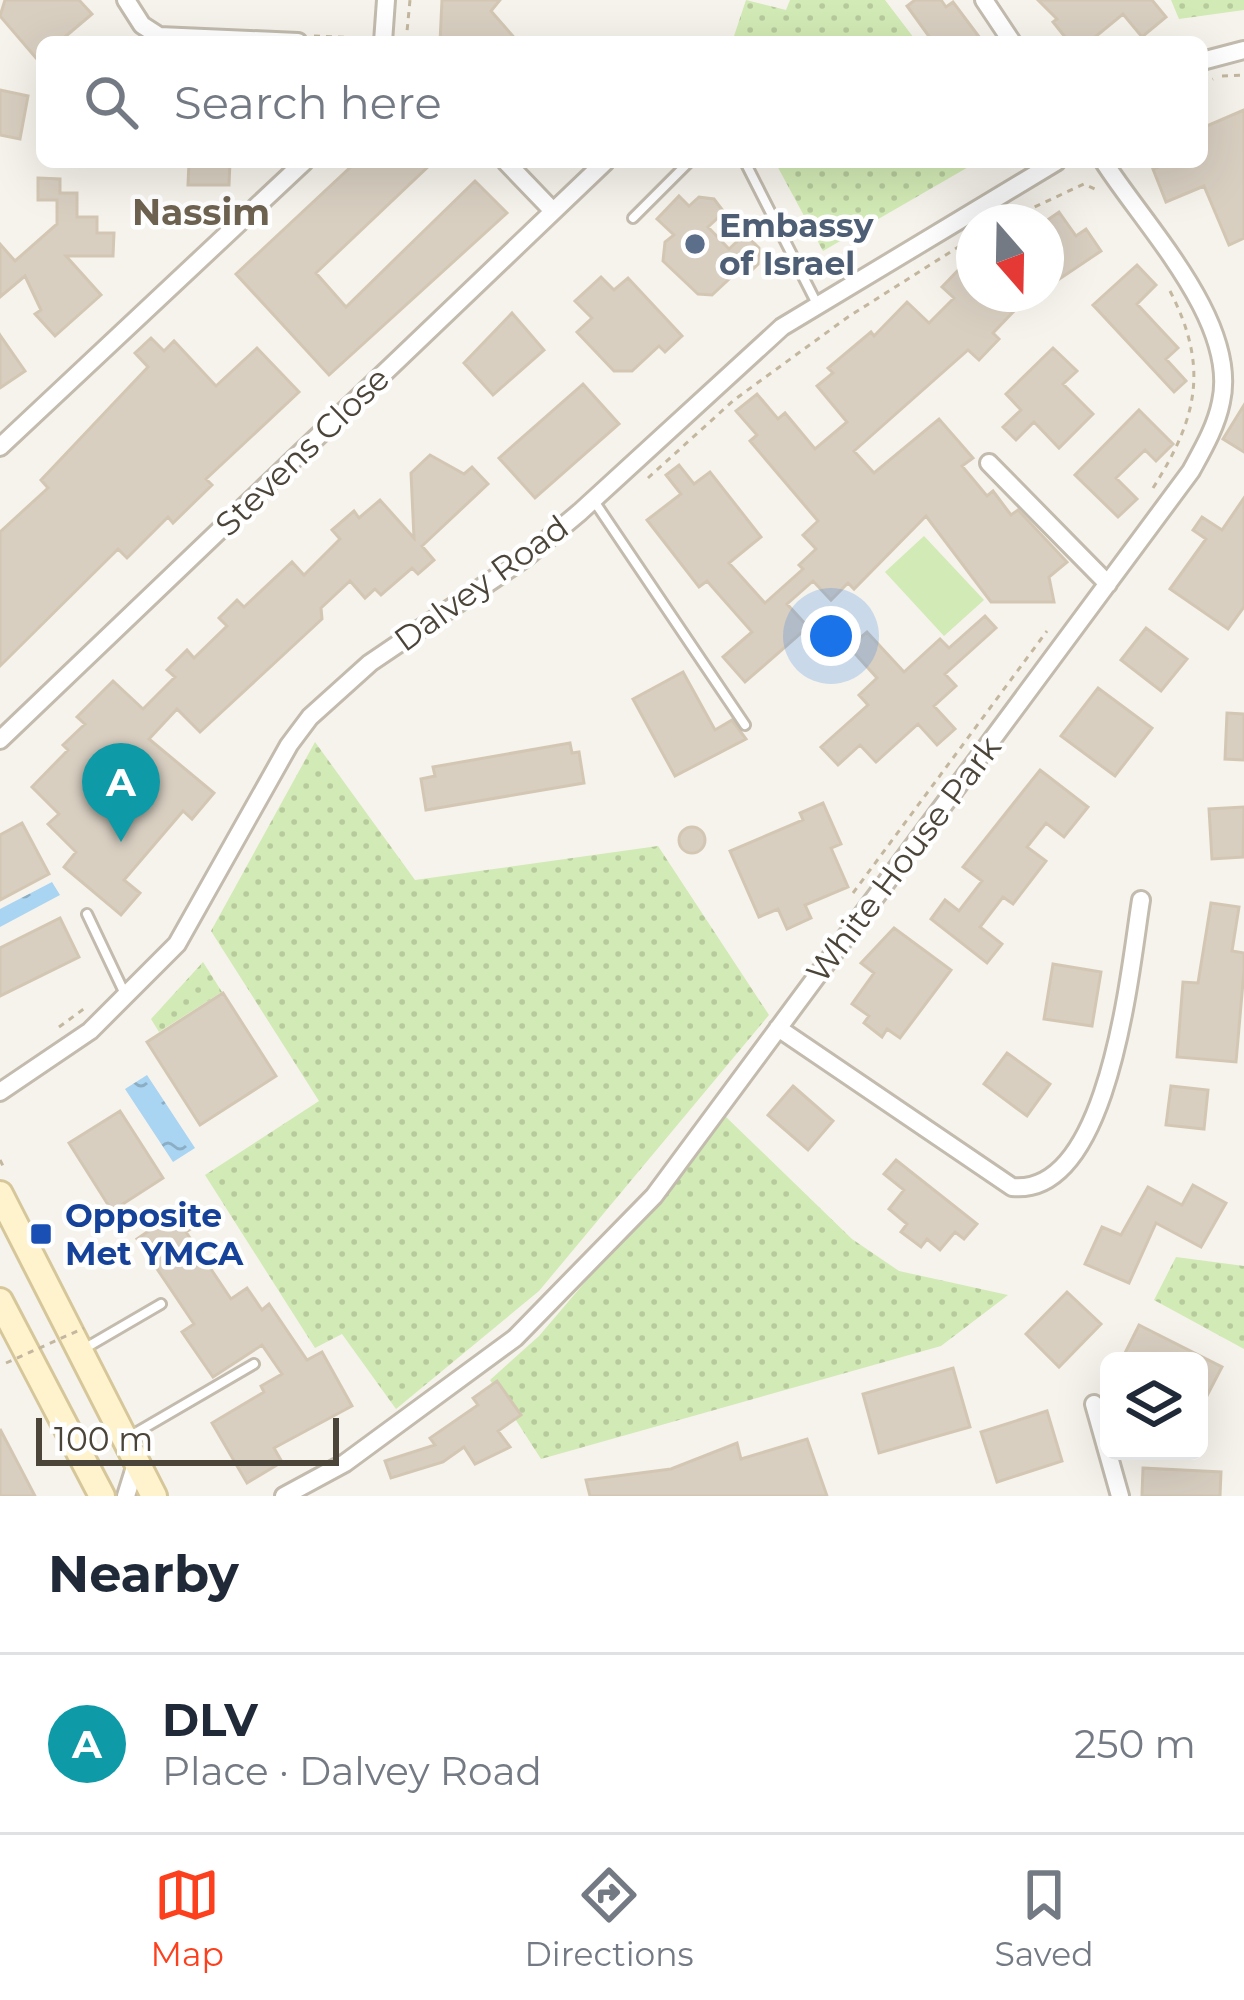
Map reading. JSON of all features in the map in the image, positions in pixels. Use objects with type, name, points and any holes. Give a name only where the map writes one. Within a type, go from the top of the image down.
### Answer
[{"type":"main road","points":[[0,1194],[83,1340],[154,1496]]},
{"type":"main road","points":[[0,1301],[102,1496]]},
{"type":"street","points":[[127,0],[142,25],[159,36]]},
{"type":"street","points":[[383,36],[386,0]]},
{"type":"street","points":[[984,0],[1008,36]]},
{"type":"street","points":[[1208,59],[1244,50]]},
{"type":"street","points":[[0,447],[298,168]]},
{"type":"street","points":[[512,168],[553,211]]},
{"type":"street","name":"Stevens Close","points":[[0,740],[599,168]]},
{"type":"street","name":"Dalvey Road","points":[[0,1092],[90,1031],[177,944],[265,784],[310,716],[370,663],[525,558],[734,367],[816,302],[1045,168]]},
{"type":"street","name":"White House Park","points":[[284,1496],[345,1463],[514,1338],[654,1196],[1191,471],[1223,397],[1217,341],[1193,290],[1108,168]]},
{"type":"street","points":[[989,463],[1108,584]]},
{"type":"street","points":[[778,1028],[1012,1187],[1038,1186],[1060,1173],[1113,1074],[1141,900]]},
{"type":"street","points":[[1094,1404],[1120,1496]]},
{"type":"street","points":[[126,1496],[136,1463]]},
{"type":"lane","points":[[633,218],[680,168]]},
{"type":"lane","points":[[748,168],[816,302]]},
{"type":"lane","points":[[593,500],[746,725]]},
{"type":"lane","points":[[87,914],[126,995]]},
{"type":"lane","points":[[83,1340],[161,1304]]},
{"type":"lane","points":[[125,1439],[254,1364]]},
{"type":"path","points":[[407,36],[410,0]]},
{"type":"path","points":[[1208,82],[1218,76],[1244,75]]},
{"type":"path","points":[[645,480],[734,400],[848,316],[956,249]]},
{"type":"path","points":[[54,1031],[84,1009]]},
{"type":"path","points":[[6,1363],[83,1340]]},
{"type":"green space","points":[[746,0],[786,10],[790,0],[885,0],[912,36],[734,36]]},
{"type":"green space","points":[[1171,0],[1244,0],[1244,10],[1179,19]]},
{"type":"green space","points":[[778,168],[967,168],[823,251]]},
{"type":"green space","points":[[924,536],[984,600],[944,636],[885,572]]},
{"type":"green space","points":[[315,742],[415,880],[658,846],[769,1015],[539,1291],[396,1409],[342,1334],[315,1348],[205,1175],[319,1101],[211,931]]},
{"type":"green space","points":[[203,962],[222,992],[159,1032],[151,1019]]},
{"type":"green space","points":[[726,1117],[852,1239],[899,1271],[1008,1295],[941,1346],[541,1459],[490,1380],[539,1336]]},
{"type":"green space","points":[[1176,1257],[1244,1266],[1244,1349],[1154,1300]]},
{"type":"water","points":[[52,882],[60,895],[0,927],[0,909]]},
{"type":"water","points":[[147,1075],[195,1148],[173,1162],[125,1089]]},
{"type":"building","points":[[5,0],[79,0],[92,14],[66,36],[36,36],[36,58],[0,16]]},
{"type":"building","points":[[442,0],[500,0],[491,11],[513,36],[440,36]]},
{"type":"building","points":[[915,0],[941,0],[946,7],[953,2],[978,36],[929,36],[907,6]]},
{"type":"building","points":[[1038,0],[1152,0],[1166,17],[1143,36],[1123,14],[1096,36],[1064,36],[1053,22],[1057,19]]},
{"type":"building","points":[[0,90],[28,96],[20,139],[0,135]]},
{"type":"building","points":[[1244,110],[1244,238],[1229,245],[1204,186],[1166,202],[1153,169],[1208,168],[1208,125]]},
{"type":"building","points":[[189,168],[230,168],[229,185],[188,185]]},
{"type":"building","points":[[350,168],[427,168],[316,273],[346,307],[475,181],[507,213],[329,375],[236,274]]},
{"type":"building","points":[[38,178],[60,179],[60,193],[77,193],[77,217],[97,217],[97,233],[114,233],[113,256],[66,256],[101,295],[55,336],[35,314],[41,310],[25,276],[0,297],[0,244],[15,261],[57,224],[57,200],[38,200]]},
{"type":"building","points":[[679,196],[689,206],[699,197],[714,199],[724,212],[708,227],[729,249],[745,234],[759,248],[758,264],[748,274],[741,268],[712,295],[698,294],[663,261],[665,242],[674,235],[657,219]]},
{"type":"building","points":[[1064,219],[1076,236],[1086,229],[1101,251],[1064,276]]},
{"type":"building","points":[[1137,265],[1156,285],[1137,304],[1178,348],[1166,359],[1186,381],[1174,392],[1093,305]]},
{"type":"building","points":[[956,272],[956,312],[1013,312],[993,333],[999,339],[979,360],[968,350],[854,451],[874,473],[939,419],[973,458],[962,466],[987,496],[993,491],[1011,515],[1018,510],[1067,562],[1049,577],[1054,602],[991,602],[926,516],[854,589],[848,583],[831,600],[813,581],[787,604],[808,627],[745,682],[723,657],[752,632],[707,581],[699,587],[647,520],[681,494],[666,475],[679,465],[694,484],[710,472],[761,537],[729,563],[765,603],[803,569],[799,565],[816,549],[803,535],[818,521],[750,441],[757,435],[736,411],[757,394],[778,419],[785,413],[815,449],[847,422],[817,386],[833,373],[828,368],[871,332],[874,336],[907,302],[929,323],[954,298],[942,287]]},
{"type":"building","points":[[601,277],[614,290],[628,278],[682,336],[665,352],[659,346],[632,371],[614,371],[577,332],[592,318],[575,301]]},
{"type":"building","points":[[512,313],[544,350],[493,395],[464,363]]},
{"type":"building","points":[[0,335],[25,371],[0,388]]},
{"type":"building","points":[[151,338],[164,351],[174,341],[216,386],[257,348],[299,392],[206,479],[212,485],[173,523],[168,517],[127,558],[118,549],[0,666],[0,532],[48,488],[41,480],[148,367],[135,353]]},
{"type":"building","points":[[1053,348],[1077,371],[1063,384],[1093,414],[1059,448],[1034,422],[1016,440],[1003,427],[1021,410],[1006,394]]},
{"type":"building","points":[[583,384],[619,424],[535,498],[499,458]]},
{"type":"building","points":[[1244,405],[1244,452],[1223,439]]},
{"type":"building","points":[[1139,410],[1173,444],[1156,461],[1145,450],[1116,478],[1137,499],[1118,517],[1075,475]]},
{"type":"building","points":[[430,455],[464,474],[472,467],[488,484],[422,546],[434,560],[418,574],[412,568],[381,595],[375,589],[365,598],[350,581],[321,608],[322,619],[200,732],[177,709],[149,739],[214,793],[192,819],[183,811],[124,880],[140,893],[121,915],[64,867],[76,852],[48,824],[59,814],[32,787],[68,750],[63,745],[85,724],[77,717],[113,681],[143,709],[175,677],[167,670],[187,650],[194,658],[227,626],[219,618],[237,600],[244,607],[292,562],[304,575],[340,539],[332,530],[354,511],[359,518],[380,500],[414,538],[411,473]]},
{"type":"building","points":[[1244,498],[1244,607],[1228,629],[1170,589],[1206,539],[1193,530],[1202,517],[1222,530]]},
{"type":"building","points":[[985,616],[996,628],[945,674],[956,686],[934,706],[955,729],[937,745],[918,724],[876,762],[860,745],[838,765],[821,747],[868,705],[859,695],[877,678],[849,647],[867,632],[904,672],[940,639],[949,648]]},
{"type":"building","points":[[1146,628],[1187,659],[1161,691],[1121,660]]},
{"type":"building","points":[[683,672],[715,730],[732,720],[746,739],[675,776],[633,699]]},
{"type":"building","points":[[1098,688],[1152,728],[1115,776],[1061,736]]},
{"type":"building","points":[[1227,713],[1244,714],[1244,760],[1225,759]]},
{"type":"building","points":[[570,743],[572,753],[579,752],[584,783],[426,810],[421,779],[435,776],[433,767]]},
{"type":"building","points":[[1040,770],[1088,807],[1064,837],[1046,823],[1027,847],[1046,861],[1013,904],[1003,897],[980,927],[1002,944],[987,963],[931,919],[945,900],[959,911],[982,881],[963,867]]},
{"type":"building","points":[[823,803],[841,844],[831,848],[848,887],[805,905],[811,918],[787,929],[778,909],[759,917],[730,851],[803,820],[800,813]]},
{"type":"building","points":[[1244,807],[1243,857],[1212,859],[1209,809]]},
{"type":"building","points":[[22,823],[49,874],[0,900],[0,835]]},
{"type":"building","points":[[692,827],[705,840],[692,853],[679,840]]},
{"type":"building","points":[[1211,903],[1239,907],[1232,951],[1244,953],[1244,971],[1236,1062],[1177,1057],[1183,982],[1198,983]]},
{"type":"building","points":[[60,918],[79,957],[0,996],[0,948]]},
{"type":"building","points":[[894,928],[951,970],[900,1038],[887,1029],[882,1037],[864,1023],[869,1016],[852,1004],[874,973],[861,963]]},
{"type":"building","points":[[1053,964],[1101,972],[1092,1026],[1044,1019]]},
{"type":"building","points":[[223,993],[276,1076],[200,1125],[147,1042]]},
{"type":"building","points":[[1007,1053],[1050,1084],[1027,1116],[984,1084]]},
{"type":"building","points":[[793,1086],[833,1121],[808,1150],[768,1115]]},
{"type":"building","points":[[1171,1086],[1208,1090],[1204,1129],[1166,1125]]},
{"type":"building","points":[[120,1111],[163,1178],[112,1211],[69,1143]]},
{"type":"building","points":[[896,1160],[977,1224],[964,1239],[955,1232],[940,1250],[927,1239],[921,1247],[901,1232],[907,1224],[889,1209],[904,1190],[884,1174]]},
{"type":"building","points":[[1193,1185],[1226,1203],[1201,1247],[1156,1223],[1129,1283],[1085,1264],[1102,1227],[1121,1235],[1148,1187],[1182,1205]]},
{"type":"building","points":[[184,1207],[196,1225],[186,1232],[231,1299],[247,1288],[262,1310],[269,1304],[307,1360],[322,1352],[352,1406],[274,1448],[282,1462],[247,1483],[212,1423],[264,1392],[261,1386],[282,1374],[262,1345],[213,1377],[182,1332],[194,1324],[137,1239]]},
{"type":"building","points":[[1067,1292],[1101,1324],[1059,1367],[1026,1334]]},
{"type":"building","points":[[1139,1325],[1192,1352],[1126,1352]]},
{"type":"building","points":[[1208,1360],[1222,1367],[1208,1394]]},
{"type":"building","points":[[953,1368],[970,1427],[879,1453],[863,1394]]},
{"type":"building","points":[[497,1381],[521,1415],[498,1431],[510,1447],[475,1464],[464,1447],[443,1462],[391,1478],[385,1461],[435,1445],[430,1438],[478,1405],[473,1398]]},
{"type":"building","points":[[1047,1411],[1062,1461],[997,1482],[981,1432]]},
{"type":"building","points":[[0,1429],[35,1496],[0,1496]]},
{"type":"building","points":[[807,1439],[827,1496],[590,1496],[586,1480],[671,1469],[737,1443],[741,1459]]},
{"type":"building","points":[[1143,1468],[1221,1472],[1220,1496],[1142,1496]]},
{"type":"place","name":"Embassy of Israel","points":[[695,244]]},
{"type":"place","name":"DLV","points":[[121,842]]},
{"type":"place","name":"Opposite Met YMCA","points":[[41,1234]]},
{"type":"district","name":"Nassim","points":[[201,212]]}]
